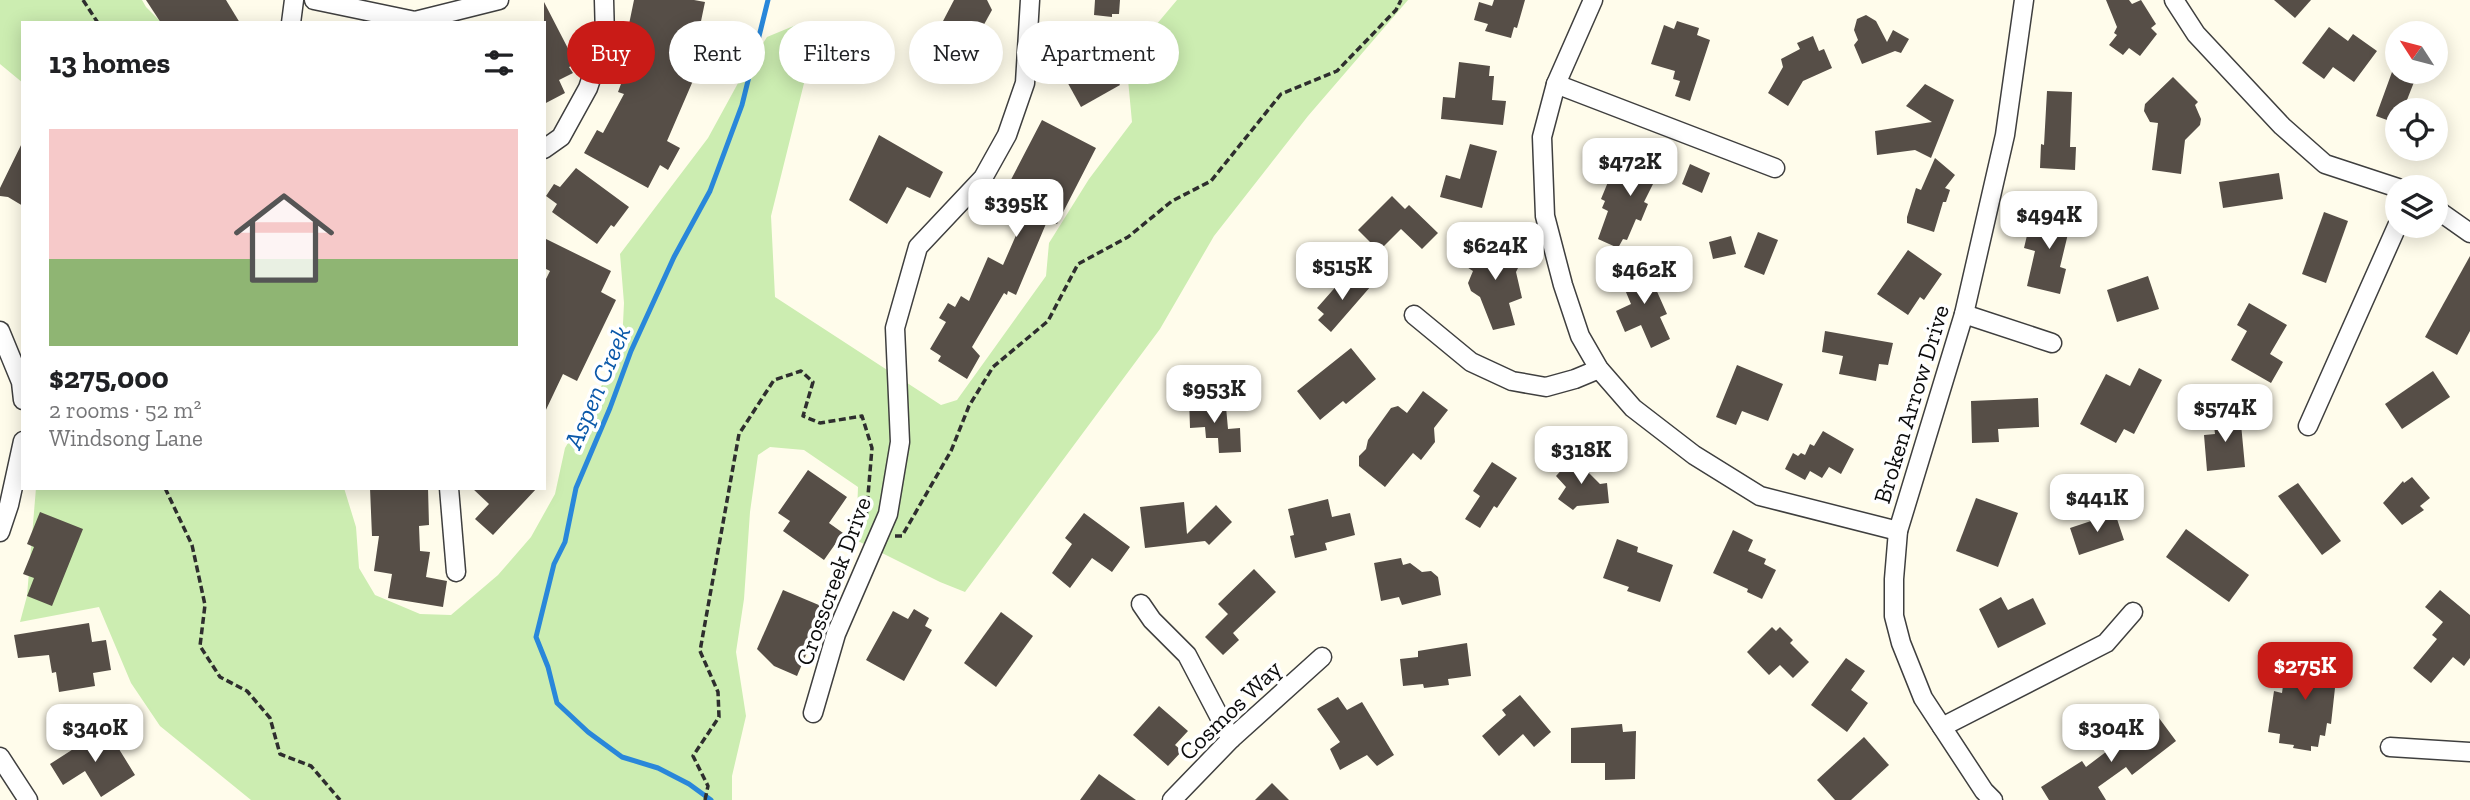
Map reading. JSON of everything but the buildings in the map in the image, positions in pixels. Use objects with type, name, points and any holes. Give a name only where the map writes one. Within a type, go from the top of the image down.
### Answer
[{"type":"street","points":[[291,21],[294,0]]},
{"type":"street","points":[[314,0],[415,21],[499,0]]},
{"type":"street","points":[[546,148],[561,137],[588,88],[605,37],[604,0]]},
{"type":"street","name":"Crosscreek Drive","points":[[813,713],[836,634],[888,514],[900,442],[895,328],[918,247],[983,178],[1007,135],[1025,83],[1030,0]]},
{"type":"street","points":[[1593,0],[1556,83],[1542,137],[1545,216],[1580,336],[1599,369],[1633,408],[1694,454],[1760,496],[1898,531]]},
{"type":"street","name":"Broken Arrow Drive","points":[[1993,800],[1923,698],[1901,643],[1894,616],[1898,531],[1964,314],[2005,135],[2024,0]]},
{"type":"street","points":[[2175,0],[2196,34],[2282,126],[2325,164],[2385,184]]},
{"type":"street","points":[[1556,83],[1775,168]]},
{"type":"street","points":[[2448,217],[2470,233]]},
{"type":"street","points":[[2308,426],[2392,238]]},
{"type":"street","points":[[1964,314],[2052,344]]},
{"type":"street","points":[[1414,315],[1471,362],[1512,381],[1546,387],[1599,369]]},
{"type":"street","points":[[0,331],[21,383]]},
{"type":"street","points":[[0,532],[21,450]]},
{"type":"street","points":[[449,490],[456,572]]},
{"type":"street","points":[[1142,604],[1152,620],[1187,655],[1231,739]]},
{"type":"street","points":[[1942,727],[2106,643],[2133,612]]},
{"type":"street","name":"Cosmos Way","points":[[1172,800],[1231,739],[1322,657]]},
{"type":"street","points":[[2390,747],[2470,752]]},
{"type":"street","points":[[0,757],[28,800]]},
{"type":"path","points":[[83,0],[97,21]]},
{"type":"path","points":[[705,800],[708,786],[693,757],[719,717],[718,692],[700,651],[739,434],[774,380],[801,371],[813,382],[803,416],[820,423],[862,416],[872,448],[866,519],[880,534],[902,536],[951,451],[969,406],[993,367],[1048,321],[1078,264],[1128,237],[1172,201],[1211,181],[1281,94],[1337,71],[1396,10],[1401,0]]},
{"type":"path","points":[[166,490],[192,545],[205,606],[200,646],[219,677],[247,691],[270,718],[279,754],[311,766],[340,800]]},
{"type":"green space","points":[[0,0],[142,0],[160,21],[21,21],[21,81],[0,64]]},
{"type":"green space","points":[[1177,0],[1408,0],[1308,116],[1214,236],[1160,329],[965,592],[856,540],[858,487],[804,450],[770,447],[758,455],[736,652],[746,716],[732,776],[732,800],[251,800],[160,726],[131,683],[99,607],[20,622],[27,596],[36,490],[345,490],[356,527],[359,568],[375,595],[420,614],[451,615],[498,575],[531,537],[555,494],[565,448],[598,393],[622,344],[624,303],[620,254],[708,138],[738,84],[765,84],[767,37],[779,32],[779,84],[804,84],[771,216],[775,297],[941,405],[957,400],[1046,276],[1049,243],[1089,179],[1132,122],[1128,84],[1179,84],[1179,21],[1159,21]]},
{"type":"waterway","name":"Aspen Creek","points":[[711,800],[689,784],[658,768],[622,757],[588,732],[557,703],[548,667],[536,637],[554,564],[565,542],[576,488],[631,351],[674,257],[710,191],[742,105],[768,0]]}]
